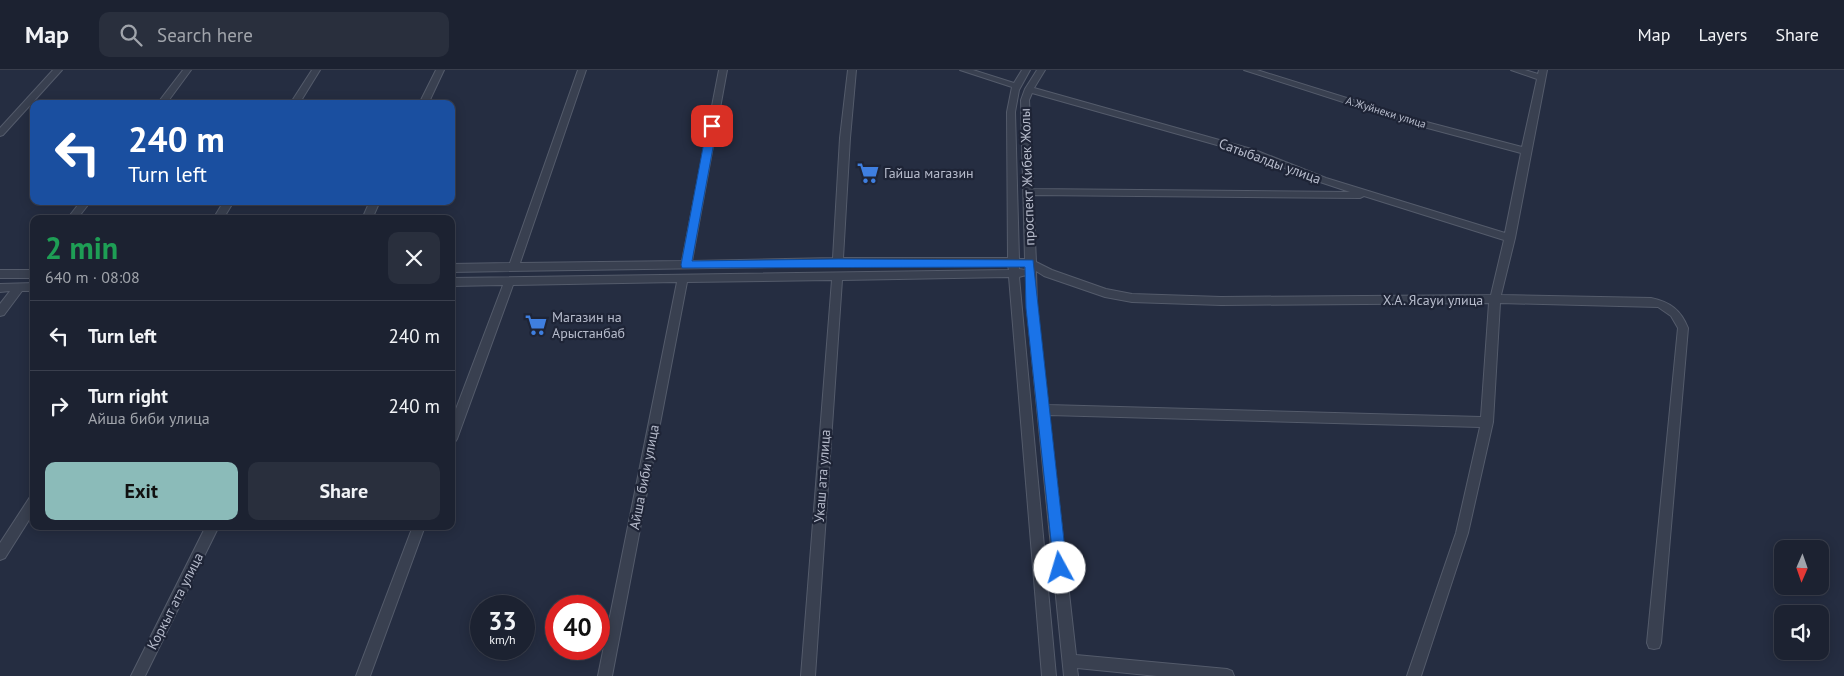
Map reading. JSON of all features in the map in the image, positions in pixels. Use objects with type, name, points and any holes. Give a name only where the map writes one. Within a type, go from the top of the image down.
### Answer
[{"type":"street","points":[[30,100],[58,70]]},
{"type":"street","points":[[164,100],[187,70]]},
{"type":"street","points":[[297,100],[316,70]]},
{"type":"street","points":[[426,100],[440,70]]},
{"type":"street","points":[[514,267],[582,70]]},
{"type":"street","points":[[686,265],[722,70]]},
{"type":"street","points":[[838,262],[845,138],[852,70]]},
{"type":"street","points":[[964,70],[1016,86]]},
{"type":"street","name":"проспект Жибек Жолы","points":[[1026,70],[1016,86],[1012,97],[1011,112],[1014,267],[1018,341],[1049,676]]},
{"type":"street","name":"проспект Жибек Жолы","points":[[1041,70],[1028,89],[1025,100],[1032,308],[1072,676]]},
{"type":"street","name":"А.Жуйнеки улица","points":[[1248,70],[1408,120],[1525,151]]},
{"type":"street","points":[[1516,70],[1542,73],[1525,151],[1510,238],[1495,299],[1651,302],[1670,308],[1680,319],[1683,328],[1654,643]]},
{"type":"street","name":"Сатыбалды улица","points":[[1028,89],[1252,152],[1324,180],[1510,238]]},
{"type":"street","points":[[0,133],[30,100]]},
{"type":"street","points":[[1028,192],[1371,195]]},
{"type":"street","points":[[75,215],[83,205]]},
{"type":"street","points":[[455,268],[838,262],[1014,267]]},
{"type":"street","points":[[455,282],[837,276],[1014,267]]},
{"type":"street","name":"Х.А. Ясауи улица","points":[[1014,267],[1030,268],[1105,293],[1132,298],[1221,301],[1495,299],[1487,422],[1462,533],[1414,676]]},
{"type":"street","points":[[0,274],[30,272]]},
{"type":"street","name":"Укаш ата улица","points":[[808,676],[837,276]]},
{"type":"street","name":"Айша биби улица","points":[[604,676],[683,278]]},
{"type":"street","points":[[455,428],[509,282]]},
{"type":"street","points":[[0,312],[19,287]]},
{"type":"street","points":[[0,288],[30,287]]},
{"type":"street","points":[[1043,410],[1487,422]]},
{"type":"street","points":[[0,554],[30,507]]},
{"type":"street","name":"Коркыт ата улица","points":[[138,676],[210,530]]},
{"type":"street","points":[[363,676],[418,530]]},
{"type":"street","points":[[1070,662],[1227,676]]},
{"type":"place","name":"Гайша магазин","points":[[868,173]]},
{"type":"place","name":"Магазин на Арыстанбаб","points":[[536,325]]},
{"type":"route","points":[[712,126],[686,265],[838,262],[1030,263],[1032,308],[1060,568]]}]
